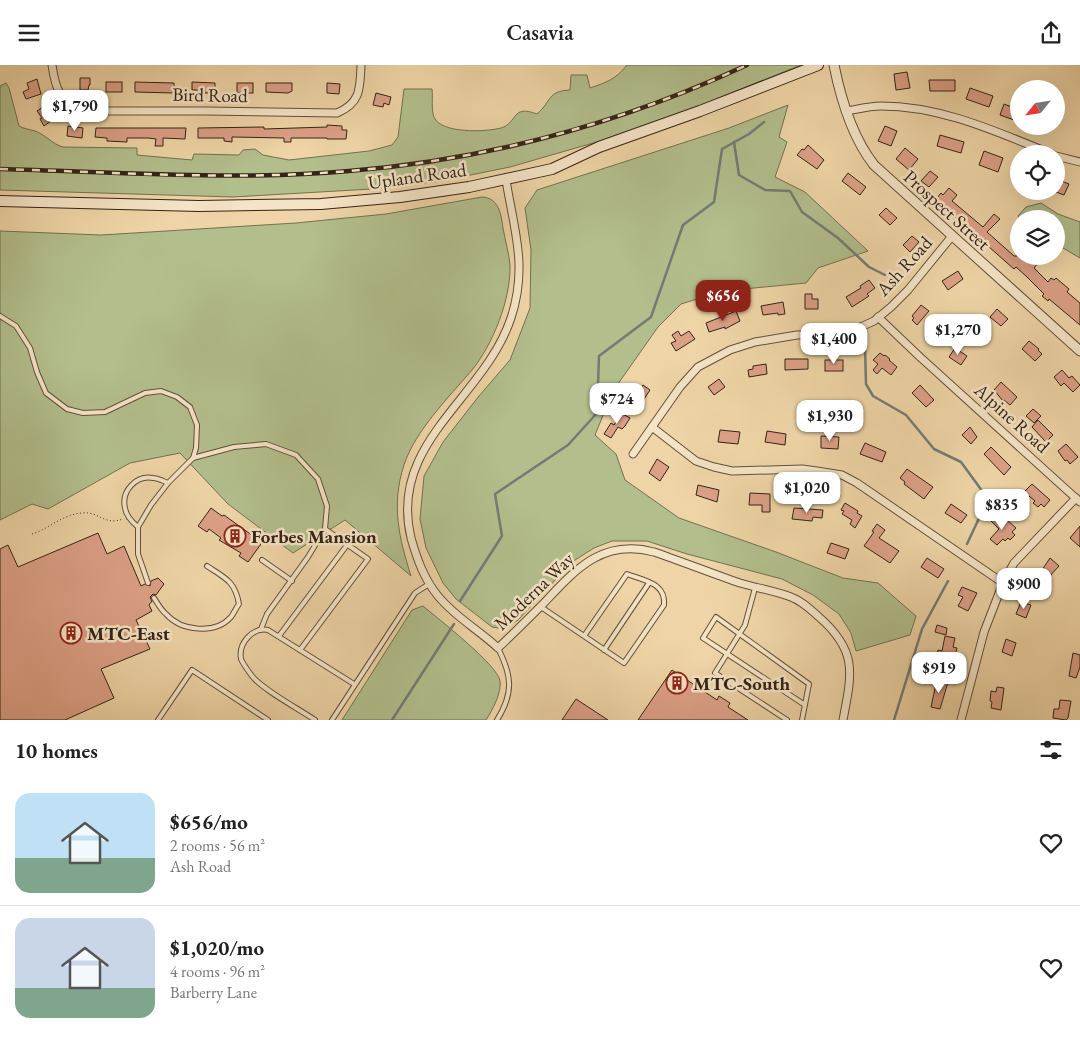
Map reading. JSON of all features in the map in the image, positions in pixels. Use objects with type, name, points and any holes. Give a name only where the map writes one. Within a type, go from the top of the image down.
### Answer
[{"type":"main road","name":"Upland Road","points":[[0,201],[208,206],[321,204],[400,197],[506,180],[552,169],[598,147],[700,111],[818,65]]},
{"type":"street","name":"Bird Road","points":[[52,65],[56,83],[65,102],[71,107],[82,111],[338,113],[351,105],[358,97],[361,65]]},
{"type":"street","name":"Prospect Street","points":[[834,65],[858,142],[874,165],[1080,351]]},
{"type":"street","points":[[847,111],[881,106],[939,113],[972,122],[1030,145]]},
{"type":"street","points":[[1065,158],[1080,162]]},
{"type":"street","name":"Moderna Way","points":[[506,180],[515,223],[519,258],[519,282],[511,318],[503,340],[485,369],[429,440],[415,467],[410,485],[408,513],[410,533],[421,569],[429,584],[452,610],[498,648],[541,607],[562,583],[590,560],[610,551],[630,548],[654,552],[755,588],[796,599],[808,607],[838,635],[847,653],[850,671],[849,690],[843,720]]},
{"type":"street","name":"Ash Road","points":[[633,454],[690,375],[710,359],[730,350],[778,337],[845,334],[874,321],[908,290],[952,236]]},
{"type":"street","name":"Alpine Road","points":[[878,317],[1078,500]]},
{"type":"street","points":[[652,427],[691,457],[714,467],[732,471],[802,469],[842,475],[1003,583]]},
{"type":"street","points":[[961,720],[984,632],[1003,583],[1014,563],[1078,500]]},
{"type":"lane","points":[[0,316],[16,327],[30,348],[46,393],[67,409],[82,413],[105,412],[145,393],[161,391],[177,397],[190,407],[197,425],[196,448],[193,458],[168,483],[151,505],[138,527],[138,554],[148,583]]},
{"type":"lane","points":[[193,458],[234,447],[266,444],[296,455],[318,479],[327,506],[325,529],[292,581],[267,614],[261,629]]},
{"type":"lane","points":[[138,527],[128,517],[125,509],[124,501],[130,486],[144,478],[153,477],[168,483]]},
{"type":"lane","points":[[300,650],[368,559],[325,529]]},
{"type":"lane","points":[[278,636],[347,545]]},
{"type":"lane","points":[[262,560],[292,581]]},
{"type":"lane","points":[[154,598],[167,615],[180,625],[200,630],[216,626],[230,619],[239,604],[237,590],[228,580],[207,566]]},
{"type":"lane","points":[[541,607],[624,663],[664,605],[665,596],[660,587],[627,574],[584,636]]},
{"type":"lane","points":[[604,650],[649,583]]},
{"type":"lane","points":[[332,720],[354,683],[415,593],[429,584]]},
{"type":"lane","points":[[755,588],[746,625],[715,673],[786,720]]},
{"type":"lane","points":[[802,720],[805,705],[809,684],[716,617],[703,638],[805,705]]},
{"type":"lane","points":[[315,720],[252,676],[242,659],[242,646],[247,638],[261,629],[268,630],[354,683]]},
{"type":"lane","points":[[498,648],[507,666],[510,686],[507,700],[498,720]]},
{"type":"lane","points":[[158,720],[192,670],[268,720]]},
{"type":"path","points":[[32,535],[74,514],[92,513],[110,522],[128,517]]},
{"type":"green space","points":[[627,65],[801,65],[638,130],[510,167],[441,181],[372,189],[233,197],[0,190],[0,86],[6,83],[19,126],[35,131],[63,147],[137,148],[137,155],[192,160],[194,154],[239,155],[243,150],[255,149],[263,155],[289,160],[369,151],[392,145],[398,137],[404,89],[432,89],[434,117],[438,123],[454,129],[485,130],[506,126],[516,115],[523,111],[537,114],[550,97],[557,92],[570,90],[571,75],[587,75],[590,88],[610,80]]},
{"type":"green space","points":[[788,105],[779,137],[787,142],[775,177],[805,192],[868,251],[818,268],[806,283],[723,291],[681,304],[658,327],[613,391],[595,435],[616,454],[625,480],[679,518],[843,578],[878,583],[916,616],[910,635],[856,651],[851,633],[839,614],[813,595],[782,579],[687,554],[647,541],[612,541],[594,548],[572,562],[518,620],[505,629],[492,627],[456,599],[443,583],[426,548],[420,519],[424,476],[443,442],[510,360],[530,308],[531,250],[525,208],[537,190],[729,128]]},
{"type":"green space","points":[[482,197],[492,200],[500,212],[509,256],[510,278],[504,306],[487,347],[472,370],[424,427],[409,452],[404,465],[400,480],[397,508],[400,535],[411,576],[345,520],[293,553],[228,504],[180,453],[130,463],[48,509],[32,504],[0,520],[0,231],[101,235],[296,223],[386,214]]},
{"type":"green space","points":[[1041,203],[1052,210],[1023,210],[1026,207]]},
{"type":"green space","points":[[1065,217],[1080,222],[1080,258],[1065,249]]},
{"type":"green space","points":[[423,606],[478,653],[497,674],[500,681],[500,690],[494,707],[486,720],[342,720],[412,610]]},
{"type":"building","points":[[907,72],[910,88],[896,90],[894,74]]},
{"type":"building","points":[[80,78],[90,78],[88,90],[80,90]]},
{"type":"building","points":[[37,79],[41,94],[26,99],[23,92],[29,89],[27,83]]},
{"type":"building","points":[[929,80],[955,80],[955,91],[930,91]]},
{"type":"building","points":[[106,82],[122,82],[122,92],[106,92]]},
{"type":"building","points":[[135,82],[174,83],[174,93],[135,92]]},
{"type":"building","points":[[192,82],[215,83],[215,93],[200,93],[200,90],[192,90]]},
{"type":"building","points":[[237,83],[253,83],[253,93],[237,93]]},
{"type":"building","points":[[266,83],[292,83],[292,91],[288,93],[266,92]]},
{"type":"building","points":[[327,83],[340,84],[339,94],[327,93]]},
{"type":"building","points":[[970,88],[993,96],[989,107],[966,99]]},
{"type":"building","points":[[376,93],[391,97],[389,105],[384,103],[383,107],[373,105]]},
{"type":"building","points":[[1004,104],[1010,106],[1010,119],[1000,115]]},
{"type":"building","points":[[46,105],[55,118],[44,126],[40,119],[42,118],[37,111]]},
{"type":"building","points":[[327,125],[342,126],[342,130],[347,130],[346,139],[291,138],[291,142],[284,142],[284,138],[232,137],[232,142],[224,141],[224,138],[198,138],[198,128],[264,127],[264,129],[327,127]]},
{"type":"building","points":[[68,126],[83,128],[82,138],[67,136]]},
{"type":"building","points":[[885,126],[897,131],[891,146],[878,141]]},
{"type":"building","points":[[96,128],[186,128],[185,139],[163,138],[163,146],[155,146],[156,139],[148,138],[127,138],[127,142],[107,141],[107,138],[95,137]]},
{"type":"building","points":[[940,135],[964,142],[961,153],[937,146]]},
{"type":"building","points":[[808,145],[824,160],[817,169],[797,155]]},
{"type":"building","points":[[905,148],[918,159],[909,170],[896,159]]},
{"type":"building","points":[[984,151],[1003,158],[998,172],[979,165]]},
{"type":"building","points":[[930,171],[938,177],[929,187],[921,181]]},
{"type":"building","points":[[848,173],[866,187],[860,195],[842,181]]},
{"type":"building","points":[[1065,182],[1069,184],[1065,193]]},
{"type":"building","points":[[949,188],[957,195],[952,201],[983,227],[994,214],[1000,219],[987,232],[1010,252],[1010,265],[1036,265],[1034,268],[1048,282],[1051,278],[1054,280],[1056,278],[1069,289],[1067,292],[1080,303],[1080,325],[1049,299],[1048,301],[1042,296],[1044,294],[1016,267],[1014,269],[972,230],[937,202],[939,200],[937,198],[941,193],[943,195]]},
{"type":"building","points":[[886,208],[897,218],[890,225],[879,215]]},
{"type":"building","points":[[912,236],[919,242],[910,252],[903,245]]},
{"type":"building","points":[[958,271],[963,279],[948,290],[942,281]]},
{"type":"building","points":[[869,280],[875,288],[867,294],[869,296],[852,307],[846,297],[861,288],[860,286]]},
{"type":"building","points":[[805,294],[812,294],[812,299],[818,299],[818,309],[805,309]]},
{"type":"building","points":[[783,302],[785,314],[763,315],[761,306]]},
{"type":"building","points":[[921,305],[929,311],[917,325],[912,320],[914,318],[912,316]]},
{"type":"building","points":[[997,309],[1008,319],[1001,326],[990,317]]},
{"type":"building","points":[[736,311],[740,321],[725,329],[725,327],[709,332],[706,323]]},
{"type":"building","points":[[678,331],[681,336],[689,331],[695,339],[676,351],[671,343],[676,341],[672,335]]},
{"type":"building","points":[[1029,341],[1042,354],[1035,361],[1022,349]]},
{"type":"building","points":[[955,348],[967,356],[961,365],[949,357]]},
{"type":"building","points":[[880,353],[890,359],[897,367],[891,375],[882,368],[877,374],[873,370],[878,364],[873,360]]},
{"type":"building","points":[[785,359],[808,359],[808,369],[785,370]]},
{"type":"building","points":[[825,360],[843,360],[843,371],[825,371]]},
{"type":"building","points":[[766,364],[767,374],[749,377],[748,370],[753,369],[753,366]]},
{"type":"building","points":[[1062,370],[1069,378],[1072,376],[1080,385],[1073,392],[1064,383],[1061,386],[1054,377]]},
{"type":"building","points":[[719,379],[725,387],[714,395],[708,387]]},
{"type":"building","points":[[1001,382],[1017,397],[1010,405],[1003,401],[994,390]]},
{"type":"building","points":[[643,385],[650,390],[642,402],[634,397]]},
{"type":"building","points":[[920,385],[934,400],[926,407],[912,393]]},
{"type":"building","points":[[1033,409],[1041,416],[1034,423],[1026,416]]},
{"type":"building","points":[[621,413],[630,418],[625,426],[622,429],[618,427],[611,438],[604,434],[611,423],[614,425]]},
{"type":"building","points":[[1038,420],[1053,435],[1046,442],[1032,427]]},
{"type":"building","points":[[970,427],[977,437],[971,444],[962,435]]},
{"type":"building","points":[[720,430],[740,432],[738,444],[718,442]]},
{"type":"building","points":[[767,431],[786,434],[785,445],[765,442]]},
{"type":"building","points":[[821,436],[839,437],[838,449],[821,448]]},
{"type":"building","points":[[865,443],[886,452],[882,462],[860,454]]},
{"type":"building","points":[[1066,444],[1078,457],[1070,464],[1067,460],[1065,461],[1058,451]]},
{"type":"building","points":[[991,447],[1011,467],[1004,475],[984,454]]},
{"type":"building","points":[[657,459],[669,467],[660,481],[649,473]]},
{"type":"building","points":[[907,469],[933,487],[924,499],[904,484],[905,482],[900,478]]},
{"type":"building","points":[[1032,484],[1050,500],[1044,507],[1041,504],[1038,507],[1033,503],[1035,501],[1024,492]]},
{"type":"building","points":[[698,485],[719,490],[717,502],[696,495]]},
{"type":"building","points":[[750,493],[770,494],[770,512],[762,512],[762,505],[749,505]]},
{"type":"building","points":[[845,503],[858,511],[857,513],[862,516],[855,528],[850,524],[852,520],[842,514],[844,511],[841,510]]},
{"type":"building","points":[[951,504],[967,515],[961,523],[945,513]]},
{"type":"building","name":"Forbes Mansion","points":[[211,508],[222,516],[224,515],[261,544],[248,562],[239,556],[241,553],[219,540],[221,538],[209,529],[207,532],[198,526]]},
{"type":"building","points":[[794,508],[823,510],[822,518],[813,517],[812,521],[792,519]]},
{"type":"building","points":[[992,515],[1003,525],[1007,520],[1016,528],[1012,532],[1015,535],[1010,540],[1008,538],[1005,541],[1003,539],[997,545],[990,539],[999,529],[989,519]]},
{"type":"building","points":[[877,524],[885,530],[879,538],[899,551],[890,563],[864,546]]},
{"type":"building","points":[[1080,526],[1080,547],[1070,538]]},
{"type":"building","name":"MTC-East","points":[[98,533],[107,554],[124,546],[141,586],[145,584],[150,586],[151,581],[158,578],[164,584],[156,595],[153,594],[150,597],[152,601],[149,605],[152,611],[136,620],[150,649],[101,669],[114,698],[65,720],[0,720],[0,549],[8,545],[18,567]]},
{"type":"building","points":[[831,543],[849,549],[845,559],[827,553]]},
{"type":"building","points":[[927,558],[944,569],[938,578],[921,567]]},
{"type":"building","points":[[1050,558],[1059,566],[1047,579],[1040,573]]},
{"type":"building","points":[[962,587],[977,593],[968,611],[958,606],[963,597],[958,595]]},
{"type":"building","points":[[1021,602],[1031,605],[1026,618],[1016,614]]},
{"type":"building","points":[[937,625],[947,628],[946,635],[935,632]]},
{"type":"building","points":[[945,636],[955,638],[953,647],[957,648],[951,664],[936,661],[938,650],[942,651]]},
{"type":"building","points":[[1006,639],[1016,643],[1012,656],[1002,652]]},
{"type":"building","points":[[1073,653],[1080,655],[1080,667],[1076,678],[1069,676]]},
{"type":"building","name":"MTC-South","points":[[672,670],[717,700],[719,696],[730,703],[728,707],[748,720],[638,720]]},
{"type":"building","points":[[937,679],[948,682],[940,709],[931,707]]},
{"type":"building","points":[[997,687],[1004,688],[1001,710],[991,708],[991,691],[996,692]]},
{"type":"building","points":[[576,699],[608,720],[562,720]]},
{"type":"building","points":[[1060,700],[1071,701],[1066,720],[1053,718],[1054,709],[1059,709]]},
{"type":"waterway","points":[[460,601],[502,536],[495,494],[568,445],[597,413],[599,356],[651,317],[683,225],[714,202],[722,149],[749,134],[764,122]]},
{"type":"waterway","points":[[734,142],[739,175],[765,190],[790,191],[802,212],[838,238],[869,267],[885,275]]},
{"type":"waterway","points":[[865,347],[866,384],[873,396],[906,415],[934,449],[961,462],[988,499],[967,544]]},
{"type":"waterway","points":[[894,720],[922,629],[948,581]]},
{"type":"waterway","points":[[392,720],[454,624]]},
{"type":"railway","points":[[0,169],[218,176],[305,174],[400,166],[451,158],[553,136],[651,104],[700,86],[747,65]]},
{"type":"place","name":"Forbes Mansion","points":[[235,536]]},
{"type":"place","name":"MTC-East","points":[[71,633]]},
{"type":"place","name":"MTC-South","points":[[677,683]]}]
